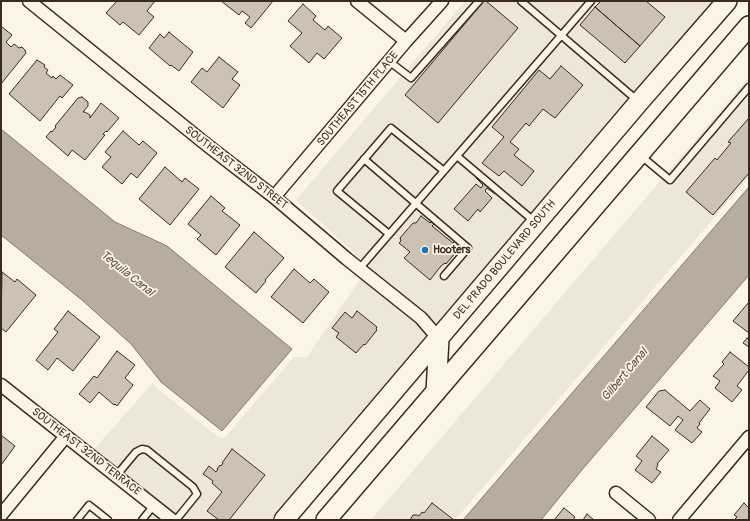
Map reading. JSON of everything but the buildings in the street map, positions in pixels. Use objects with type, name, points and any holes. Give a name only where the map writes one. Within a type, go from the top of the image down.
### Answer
[{"type":"main road","name":"DEL PRADO BOULEVARD SOUTH","points":[[284,520],[639,102],[727,1]]},
{"type":"main road","points":[[326,520],[749,26]]},
{"type":"main road","points":[[436,392],[439,339]]},
{"type":"street","name":"SOUTHEAST 32ND STREET","points":[[29,1],[207,145],[274,197],[359,269],[421,318],[439,339]]},
{"type":"street","points":[[357,1],[406,41]]},
{"type":"street","name":"SOUTHEAST 15TH PLACE","points":[[274,197],[390,62],[406,41],[442,1]]},
{"type":"street","name":"SOUTHEAST 32ND TERRACE","points":[[1,385],[172,520]]},
{"type":"street","points":[[1,515],[66,436]]},
{"type":"street","points":[[679,520],[749,437]]},
{"type":"street","points":[[616,493],[649,520]]},
{"type":"lane","points":[[390,62],[411,78],[479,1]]},
{"type":"lane","points":[[521,1],[639,102]]},
{"type":"lane","points":[[359,269],[591,1]]},
{"type":"lane","points":[[639,154],[670,180],[749,86]]},
{"type":"lane","points":[[389,234],[338,191],[391,128],[444,171]]},
{"type":"lane","points":[[457,156],[537,223]]},
{"type":"lane","points":[[364,159],[468,248],[444,276]]},
{"type":"lane","points":[[116,476],[136,452],[142,449],[147,450],[193,486],[197,494],[176,520]]},
{"type":"lane","points":[[76,520],[89,505],[108,520]]},
{"type":"lane","points":[[142,520],[154,505]]},
{"type":"shaded area","points":[[465,1],[717,1],[431,333],[274,520],[145,520],[159,502],[94,449],[153,383],[157,388],[218,437],[224,438],[294,357],[307,357],[369,266],[296,200]]},
{"type":"shaded area","points":[[749,77],[749,177],[455,520],[371,520]]},
{"type":"water","name":"Tequila Canal","points":[[1,129],[115,222],[167,246],[292,349],[222,431],[161,382],[131,344],[82,300],[1,235]]},
{"type":"water","name":"Gilbert Canal","points":[[749,187],[749,275],[581,471],[541,520],[463,520]]},
{"type":"place","name":"Hooters","points":[[425,250]]}]
